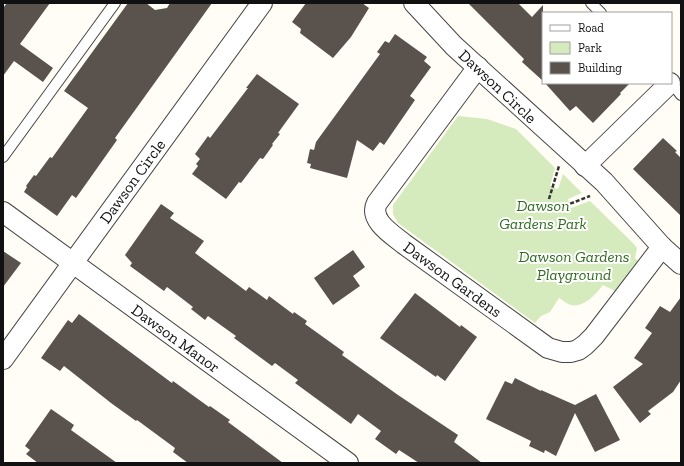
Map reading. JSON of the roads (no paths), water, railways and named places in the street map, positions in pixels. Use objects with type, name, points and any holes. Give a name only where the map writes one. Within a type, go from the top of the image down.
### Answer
[{"type":"street","name":"Dawson Circle","points":[[3,359],[72,262],[262,3]]},
{"type":"street","name":"Dawson Circle","points":[[414,3],[454,46],[604,182],[662,247],[681,264]]},
{"type":"street","name":"Dawson Gardens","points":[[478,67],[377,203],[374,211],[378,220],[389,231],[404,244],[548,348],[562,352],[578,350],[594,336],[662,247]]},
{"type":"street","points":[[672,81],[681,72]]},
{"type":"street","points":[[585,166],[669,84]]},
{"type":"street","name":"Dawson Manor","points":[[3,212],[348,463]]},
{"type":"lane","points":[[3,157],[115,3]]},
{"type":"lane","points":[[591,3],[600,12]]},
{"type":"lane","points":[[672,83],[681,95]]},
{"type":"park label","name":"Dawson Gardens Park","points":[[543,214]]},
{"type":"park label","name":"Dawson Gardens Playground","points":[[574,265]]}]
